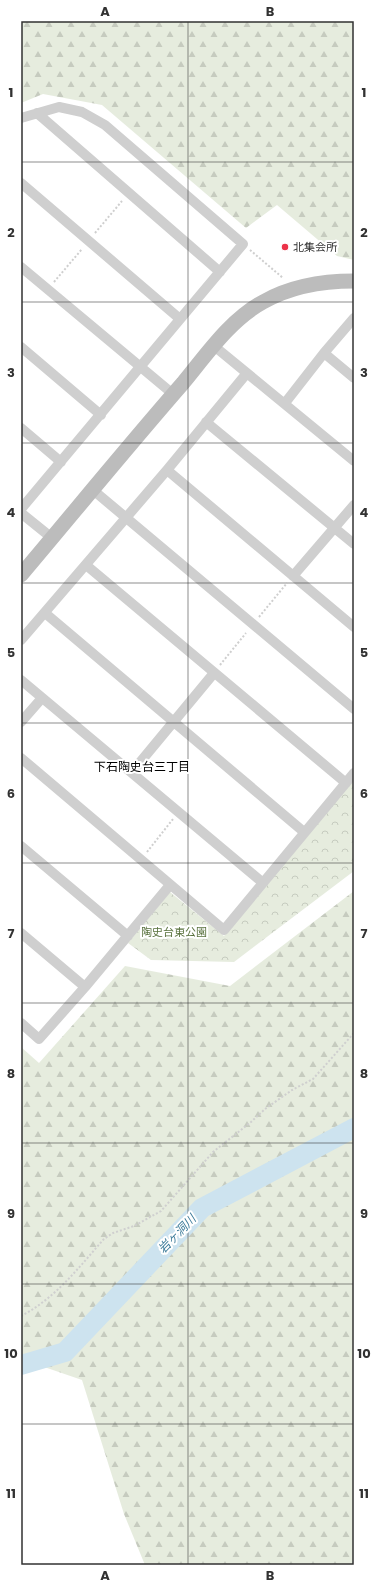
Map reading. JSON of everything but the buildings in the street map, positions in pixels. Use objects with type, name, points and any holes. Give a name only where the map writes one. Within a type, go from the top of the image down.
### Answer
[{"type":"street","points":[[21,118],[59,108],[82,112],[105,126],[243,244],[21,510]]},
{"type":"street","points":[[37,113],[220,272]]},
{"type":"street","points":[[21,183],[180,319]]},
{"type":"street","points":[[21,267],[173,394]]},
{"type":"street","points":[[21,576],[173,394],[239,318],[264,301],[294,288],[320,283],[354,281]]},
{"type":"street","points":[[285,403],[324,353],[354,318]]},
{"type":"street","points":[[214,346],[354,461]]},
{"type":"street","points":[[21,347],[101,415]]},
{"type":"street","points":[[324,353],[354,378]]},
{"type":"street","points":[[21,640],[167,470],[247,373]]},
{"type":"street","points":[[206,422],[354,544]]},
{"type":"street","points":[[21,428],[61,462]]},
{"type":"street","points":[[167,470],[354,627]]},
{"type":"street","points":[[93,490],[354,709]]},
{"type":"street","points":[[293,576],[354,505]]},
{"type":"street","points":[[21,513],[52,538]]},
{"type":"street","points":[[86,565],[346,784]]},
{"type":"street","points":[[45,613],[304,832]]},
{"type":"street","points":[[132,772],[214,673]]},
{"type":"street","points":[[21,680],[262,882]]},
{"type":"street","points":[[21,722],[42,698]]},
{"type":"street","points":[[21,758],[224,930],[262,882],[354,773]]},
{"type":"street","points":[[21,846],[128,936]]},
{"type":"street","points":[[21,1023],[39,1039],[86,987],[170,885]]},
{"type":"street","points":[[21,933],[86,987]]},
{"type":"path","points":[[243,244],[294,288]]},
{"type":"path","points":[[140,860],[179,812]]},
{"type":"path","points":[[21,1316],[34,1309],[53,1295],[104,1239],[113,1233],[134,1226],[161,1211],[213,1152],[265,1109],[292,1090],[313,1079],[354,1033]]},
{"type":"green space","points":[[21,21],[354,21],[354,260],[337,256],[277,205],[246,228],[102,105],[43,94],[21,103]]},
{"type":"green space","name":"陶史台東公園","points":[[354,778],[354,871],[234,962],[151,960],[128,943],[170,892],[224,936]]},
{"type":"green space","points":[[354,891],[354,1565],[145,1565],[124,1514],[82,1380],[21,1359],[21,1047],[39,1063],[125,966],[230,986]]},
{"type":"waterway","name":"岩ヶ洞川","points":[[21,1365],[65,1352],[202,1208],[354,1128]]},
{"type":"place","name":"北集会所","points":[[285,247]]},
{"type":"district","name":"下石陶史台三丁目","points":[[142,767]]}]
